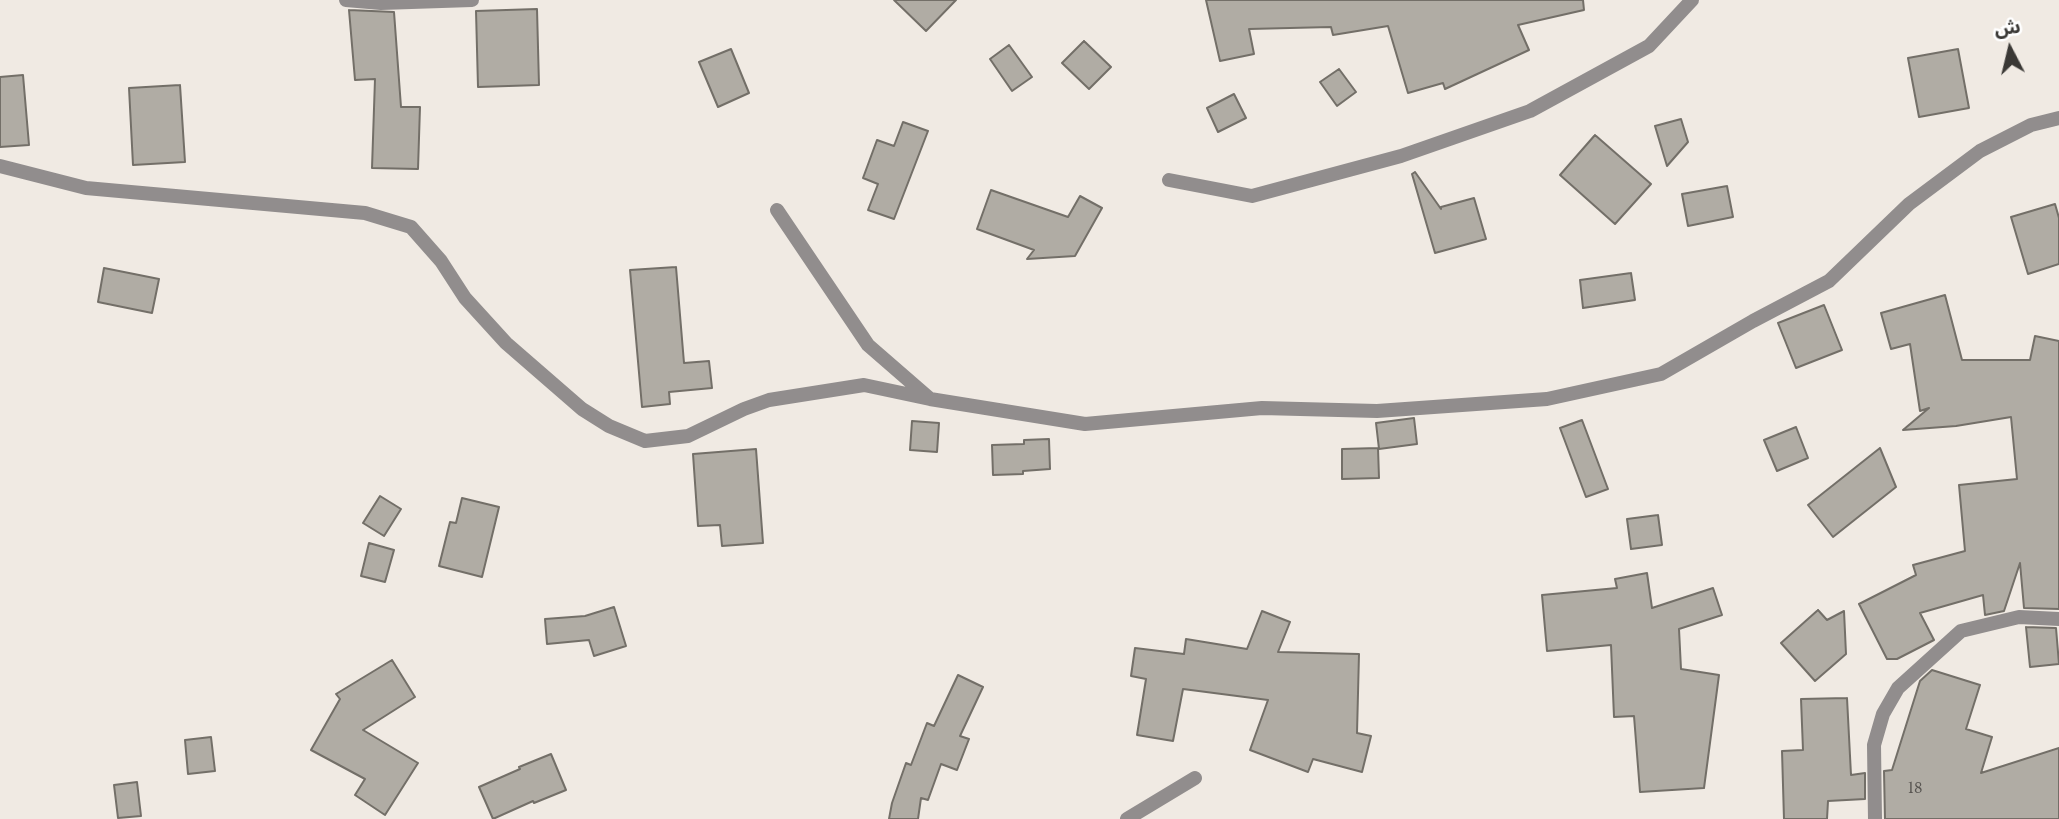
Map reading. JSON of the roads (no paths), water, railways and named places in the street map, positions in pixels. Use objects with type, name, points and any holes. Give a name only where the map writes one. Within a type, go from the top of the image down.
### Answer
[{"type":"street","points":[[346,0],[381,3],[472,0]]},
{"type":"street","points":[[1169,180],[1252,196],[1401,156],[1530,111],[1649,46],[1692,0]]},
{"type":"street","points":[[0,166],[86,188],[365,212],[411,227],[441,261],[466,298],[506,343],[582,409],[609,426],[645,441],[688,436],[769,400],[864,385],[930,399],[1085,424],[1262,408],[1377,411],[1547,399],[1661,374],[1829,281],[1909,204],[1980,151],[2031,125],[2059,118]]},
{"type":"street","points":[[777,210],[868,345],[930,399]]},
{"type":"street","points":[[1875,819],[1874,745],[1883,714],[1898,688],[1961,631],[2019,617],[2059,619]]},
{"type":"street","points":[[1127,819],[1195,778]]}]
